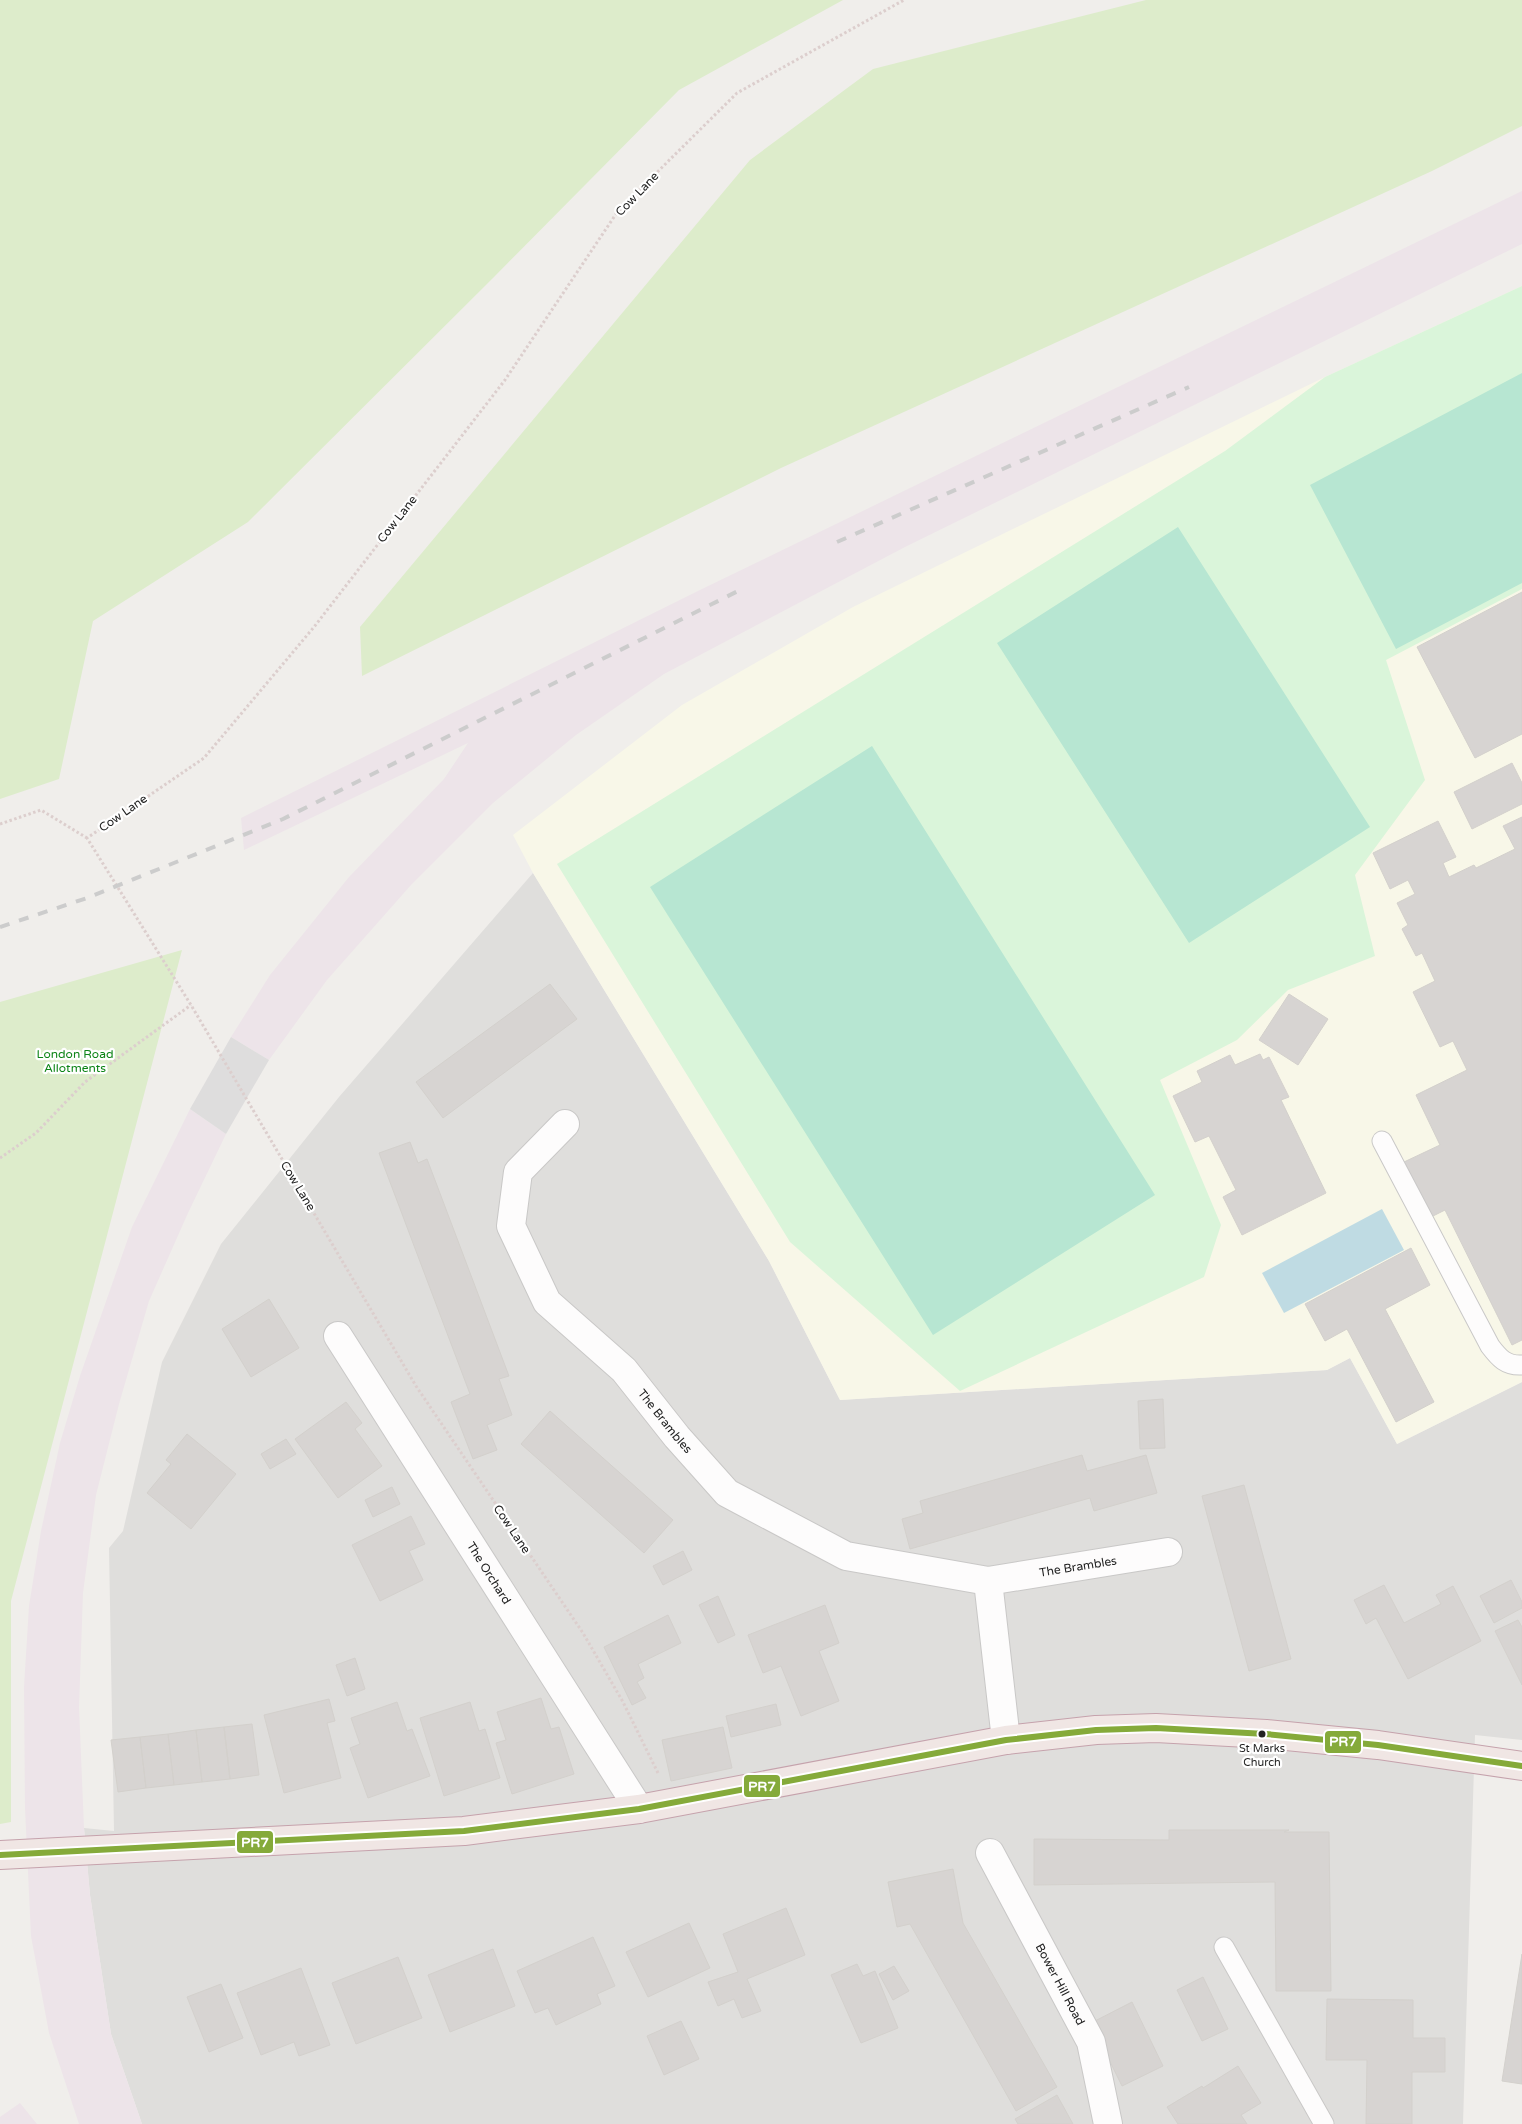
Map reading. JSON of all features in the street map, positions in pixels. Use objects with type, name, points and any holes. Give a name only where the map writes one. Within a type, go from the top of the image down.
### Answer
[{"type":"highway","points":[[1,1855],[464,1831],[640,1810],[1006,1740],[1096,1730],[1156,1728],[1266,1734],[1378,1745],[1522,1766]]},
{"type":"street","name":"The Brambles","points":[[565,1124],[518,1172],[511,1226],[547,1302],[624,1370],[677,1437],[727,1493],[846,1556],[988,1580],[1168,1552]]},
{"type":"street","name":"The Orchard","points":[[338,1336],[640,1810]]},
{"type":"street","points":[[988,1580],[1006,1740]]},
{"type":"street","name":"Bower Hill Road","points":[[990,1853],[1091,2042],[1108,2124]]},
{"type":"lane","points":[[1382,1141],[1490,1346],[1501,1360],[1514,1366],[1522,1365]]},
{"type":"lane","points":[[1224,1947],[1324,2124]]},
{"type":"path","name":"Cow Lane","points":[[673,1803],[623,1702],[587,1641],[416,1386],[191,1005],[88,838],[204,758],[216,744],[314,627],[505,380],[618,210],[737,93],[904,0]]},
{"type":"path","points":[[0,824],[41,810],[88,838]]},
{"type":"path","points":[[0,1158],[36,1133],[85,1082],[191,1005]]},
{"type":"shaded area","points":[[1522,191],[1522,244],[905,547],[664,674],[576,735],[493,803],[411,885],[327,980],[269,1060],[231,1037],[270,975],[349,877],[444,779],[468,743],[244,850],[241,818],[702,589]]},
{"type":"shaded area","points":[[1522,286],[1522,1382],[1397,1444],[1350,1358],[1327,1370],[840,1400],[769,1261],[533,873],[513,835],[682,705],[853,607],[1325,377]]},
{"type":"shaded area","points":[[533,873],[769,1261],[840,1400],[1327,1370],[1350,1358],[1397,1444],[1522,1382],[1522,1740],[1475,1735],[1463,2124],[142,2124],[111,2034],[90,1895],[84,1828],[114,1831],[109,1548],[123,1531],[162,1362],[221,1244],[339,1097]]},
{"type":"shaded area","points":[[190,1109],[226,1134],[149,1301],[119,1404],[96,1495],[83,1593],[79,1707],[84,1828],[90,1895],[111,2034],[142,2124],[79,2124],[49,2033],[31,1936],[25,1808],[24,1687],[29,1606],[41,1531],[60,1443],[80,1376],[132,1227]]},
{"type":"shaded area","points":[[20,2103],[37,2124],[0,2124],[0,2117]]},
{"type":"green space","points":[[0,0],[843,0],[679,90],[248,522],[93,621],[59,779],[0,799]]},
{"type":"green space","points":[[1146,0],[1522,0],[1522,126],[1432,171],[781,468],[362,676],[360,627],[750,160],[873,69]]},
{"type":"green space","points":[[1522,286],[1522,589],[1386,660],[1425,780],[1355,875],[1375,956],[1288,990],[1237,1040],[1160,1080],[1221,1225],[1204,1277],[960,1391],[790,1242],[557,864],[1225,451],[1325,377]]},
{"type":"green space","points":[[1522,373],[1522,583],[1396,649],[1310,485]]},
{"type":"green space","points":[[1178,527],[1370,827],[1189,943],[997,643]]},
{"type":"green space","points":[[872,746],[1155,1195],[933,1335],[650,887]]},
{"type":"green space","name":"London Road Allotments","points":[[182,950],[11,1601],[11,1822],[0,1824],[0,1002]]},
{"type":"water","points":[[1382,1209],[1404,1250],[1284,1313],[1262,1273]]},
{"type":"pier","points":[[231,1037],[269,1060],[226,1134],[190,1109]]},
{"type":"building","points":[[1522,592],[1522,734],[1475,758],[1417,647]]},
{"type":"building","points":[[1512,763],[1522,783],[1522,804],[1472,829],[1454,792]]},
{"type":"building","points":[[1522,817],[1522,1340],[1512,1345],[1445,1210],[1431,1217],[1404,1162],[1440,1145],[1416,1095],[1467,1070],[1453,1041],[1440,1047],[1413,992],[1435,981],[1422,953],[1416,956],[1402,929],[1408,925],[1397,903],[1415,894],[1408,880],[1390,889],[1373,853],[1438,821],[1456,857],[1443,863],[1449,877],[1474,865],[1476,868],[1515,849],[1503,826]]},
{"type":"building","points":[[550,984],[577,1019],[443,1118],[416,1082]]},
{"type":"building","points":[[1289,994],[1328,1019],[1298,1065],[1259,1040]]},
{"type":"building","points":[[1260,1054],[1263,1060],[1269,1057],[1289,1097],[1281,1100],[1326,1193],[1242,1235],[1223,1197],[1236,1190],[1209,1136],[1195,1142],[1173,1096],[1202,1082],[1197,1071],[1230,1055],[1235,1065]]},
{"type":"building","points":[[410,1142],[418,1163],[427,1159],[509,1376],[499,1379],[512,1415],[487,1425],[497,1450],[473,1459],[451,1402],[470,1394],[379,1153]]},
{"type":"building","points":[[1411,1248],[1430,1285],[1385,1309],[1434,1402],[1396,1422],[1347,1329],[1325,1341],[1305,1304]]},
{"type":"building","points":[[269,1299],[299,1348],[251,1377],[222,1329]]},
{"type":"building","points":[[1163,1399],[1165,1448],[1140,1449],[1138,1401]]},
{"type":"building","points":[[346,1402],[362,1423],[355,1429],[382,1466],[338,1498],[295,1439]]},
{"type":"building","points":[[550,1411],[673,1520],[644,1553],[521,1444]]},
{"type":"building","points":[[187,1434],[236,1474],[191,1529],[147,1493],[171,1464],[166,1460]]},
{"type":"building","points":[[286,1439],[296,1454],[270,1469],[261,1454]]},
{"type":"building","points":[[1082,1455],[1087,1471],[1146,1455],[1157,1493],[1094,1511],[1090,1498],[910,1549],[902,1519],[923,1513],[920,1501]]},
{"type":"building","points":[[1244,1485],[1291,1659],[1249,1671],[1202,1496]]},
{"type":"building","points":[[392,1487],[400,1504],[373,1517],[365,1500]]},
{"type":"building","points":[[411,1516],[425,1544],[409,1551],[423,1580],[380,1601],[352,1545]]},
{"type":"building","points":[[683,1551],[692,1570],[663,1585],[653,1566]]},
{"type":"building","points":[[1511,1580],[1522,1602],[1522,1608],[1494,1623],[1480,1596]]},
{"type":"building","points":[[1384,1585],[1404,1623],[1441,1604],[1436,1595],[1453,1586],[1481,1641],[1408,1679],[1376,1618],[1366,1624],[1354,1600]]},
{"type":"building","points":[[718,1596],[735,1635],[718,1643],[699,1605]]},
{"type":"building","points":[[825,1605],[839,1643],[819,1651],[839,1701],[801,1716],[781,1666],[763,1673],[748,1635]]},
{"type":"building","points":[[668,1615],[681,1643],[638,1664],[644,1678],[637,1682],[646,1698],[632,1705],[604,1647]]},
{"type":"building","points":[[1518,1620],[1522,1627],[1522,1685],[1495,1631]]},
{"type":"building","points":[[355,1658],[365,1689],[347,1696],[336,1665]]},
{"type":"building","points":[[541,1698],[551,1729],[559,1727],[574,1774],[512,1794],[496,1743],[506,1740],[497,1712]]},
{"type":"building","points":[[329,1699],[335,1721],[327,1723],[341,1778],[284,1793],[264,1715]]},
{"type":"building","points":[[397,1702],[407,1731],[412,1729],[430,1776],[368,1798],[350,1748],[360,1744],[351,1718]]},
{"type":"building","points":[[470,1702],[479,1731],[485,1729],[500,1778],[444,1796],[420,1718]]},
{"type":"building","points":[[776,1704],[781,1725],[731,1737],[726,1716]]},
{"type":"building","points":[[252,1724],[259,1775],[230,1779],[224,1727]]},
{"type":"building","points":[[224,1727],[230,1779],[202,1782],[196,1730]]},
{"type":"building","points":[[723,1727],[732,1768],[671,1781],[662,1740]]},
{"type":"building","points":[[196,1730],[202,1782],[174,1785],[168,1734]]},
{"type":"building","points":[[168,1734],[174,1785],[146,1788],[140,1737]]},
{"type":"building","points":[[140,1737],[146,1788],[118,1792],[111,1740]]},
{"type":"building","points":[[1169,1830],[1329,1832],[1331,1991],[1276,1991],[1275,1882],[1034,1885],[1034,1839],[1169,1840]]},
{"type":"building","points":[[953,1869],[963,1923],[1057,2087],[1016,2111],[910,1924],[897,1927],[888,1882]]},
{"type":"building","points":[[786,1908],[805,1955],[747,1979],[761,2011],[742,2018],[734,1999],[718,2006],[708,1982],[738,1972],[723,1934]]},
{"type":"building","points":[[689,1923],[710,1968],[648,1997],[626,1952]]},
{"type":"building","points":[[593,1937],[615,1986],[597,1994],[601,2004],[556,2025],[548,2008],[535,2013],[517,1971]]},
{"type":"building","points":[[493,1949],[515,2006],[450,2032],[428,1975]]},
{"type":"building","points":[[1522,1954],[1522,2084],[1502,2081]]},
{"type":"building","points":[[398,1957],[422,2018],[356,2044],[332,1983]]},
{"type":"building","points":[[857,1964],[863,1976],[875,1971],[898,2028],[861,2043],[831,1975]]},
{"type":"building","points":[[894,1966],[909,1991],[893,2000],[879,1974]]},
{"type":"building","points":[[301,1968],[330,2045],[299,2056],[294,2042],[261,2055],[237,1993]]},
{"type":"building","points":[[1203,1977],[1228,2029],[1202,2041],[1177,1990]]},
{"type":"building","points":[[221,1984],[243,2038],[209,2052],[187,1997]]},
{"type":"building","points":[[1327,1999],[1413,2000],[1413,2038],[1445,2038],[1445,2072],[1412,2072],[1412,2124],[1366,2124],[1367,2060],[1326,2060]]},
{"type":"building","points":[[1132,2002],[1163,2066],[1122,2086],[1091,2023]]},
{"type":"building","points":[[681,2021],[699,2059],[664,2075],[647,2036]]},
{"type":"building","points":[[1238,2066],[1261,2103],[1241,2115],[1247,2124],[1178,2124],[1167,2107],[1202,2086],[1203,2088]]},
{"type":"building","points":[[1057,2095],[1073,2124],[1018,2124],[1015,2119]]},
{"type":"railway","points":[[837,542],[1189,387]]},
{"type":"railway","points":[[0,927],[87,898],[283,819],[742,589]]},
{"type":"transit line","name":"PR7","points":[[0,1855],[464,1831],[639,1809],[1006,1740],[1096,1730],[1156,1728],[1266,1734],[1378,1745],[1522,1766]]},
{"type":"place","name":"St Marks Church","points":[[1262,1734]]}]
